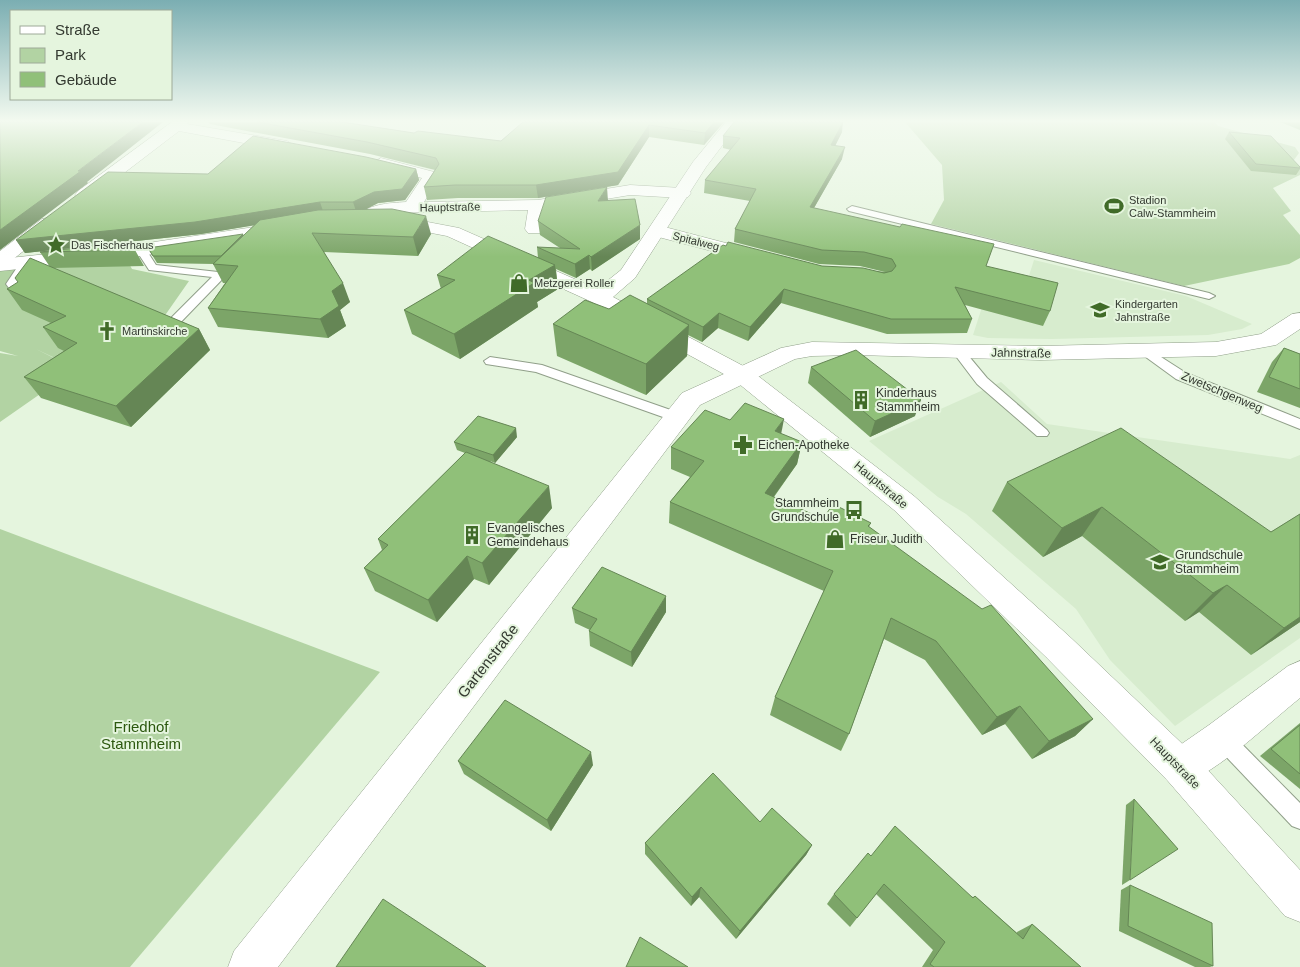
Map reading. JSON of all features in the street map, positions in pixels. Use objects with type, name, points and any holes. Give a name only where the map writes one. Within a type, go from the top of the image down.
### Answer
[{"type":"street","points":[[0,260],[121,167]]},
{"type":"street","points":[[395,167],[432,176],[410,208]]},
{"type":"street","points":[[599,298],[628,274],[698,167]]},
{"type":"street","name":"Hauptstraße","points":[[682,193],[630,190],[538,205],[387,208],[356,219],[397,220],[452,232],[599,298],[740,374],[789,410],[904,503],[1058,647],[1180,767],[1300,900]]},
{"type":"street","points":[[534,229],[538,205]]},
{"type":"street","points":[[0,265],[260,237],[305,224]]},
{"type":"street","name":"Spitalweg","points":[[657,231],[771,260]]},
{"type":"street","name":"Jahnstraße","points":[[740,374],[789,353],[812,349],[1147,352],[1216,349],[1268,340],[1300,318]]},
{"type":"street","name":"Gartenstraße","points":[[250,967],[691,399],[740,374]]},
{"type":"street","points":[[1180,767],[1222,738],[1300,677]]},
{"type":"lane","points":[[852,209],[1209,296]]},
{"type":"lane","points":[[141,250],[153,268],[220,275]]},
{"type":"lane","points":[[175,321],[240,256]]},
{"type":"lane","points":[[25,302],[12,284],[26,262]]},
{"type":"lane","points":[[958,351],[982,381],[1042,433]]},
{"type":"lane","name":"Zwetschgenweg","points":[[1147,352],[1181,376],[1300,424]]},
{"type":"lane","points":[[490,361],[538,368],[677,417]]},
{"type":"lane","points":[[1222,738],[1300,818]]},
{"type":"shaded area","name":"Kindergarten Jahnstraße","points":[[1034,260],[1186,296],[1252,324],[1242,329],[1208,335],[1052,339],[988,338],[973,335],[993,273],[1027,282]]},
{"type":"shaded area","name":"Grundschule Stammheim","points":[[1001,382],[1047,424],[1290,459],[1300,455],[1300,638],[1175,726],[1110,660],[1076,609],[966,514],[938,497],[869,441]]},
{"type":"green space","name":"Stadion Calw-Stammheim","points":[[942,167],[1300,167],[1300,175],[1273,188],[1291,211],[1283,215],[1300,235],[1300,258],[1289,264],[1184,286],[931,224],[944,200]]},
{"type":"green space","points":[[126,258],[132,269],[189,281],[159,324],[78,369],[36,349],[76,369],[0,422],[0,353],[18,356],[0,351],[0,271]]},
{"type":"green space","name":"Friedhof Stammheim","points":[[0,529],[380,672],[130,967],[0,967]]},
{"type":"building","points":[[0,167],[83,167],[78,171],[81,171],[0,230]]},
{"type":"building","points":[[216,167],[408,167],[416,169],[402,189],[374,192],[353,202],[320,202],[195,222],[16,240],[108,172],[208,174]]},
{"type":"building","points":[[437,167],[621,167],[618,172],[536,185],[424,187]]},
{"type":"building","points":[[716,167],[833,167],[810,207],[900,227],[902,224],[994,244],[986,266],[1058,283],[1050,311],[955,287],[972,319],[891,319],[784,289],[750,327],[719,313],[703,327],[647,299],[723,245],[726,246],[728,242],[822,266],[863,268],[884,273],[892,271],[896,266],[892,259],[864,252],[822,250],[735,229],[756,189],[705,180]]},
{"type":"building","points":[[607,187],[598,201],[635,199],[640,225],[591,257],[589,255],[575,264],[537,247],[580,249],[538,221],[546,197]]},
{"type":"building","points":[[392,209],[426,216],[413,237],[312,233],[343,283],[332,291],[339,306],[320,319],[208,308],[238,266],[213,264],[260,220],[318,210]]},
{"type":"building","points":[[243,234],[221,256],[153,256],[148,248]]},
{"type":"building","points":[[488,236],[555,265],[529,280],[534,283],[454,334],[404,310],[455,280],[437,275]]},
{"type":"building","points":[[130,242],[135,250],[40,252]]},
{"type":"building","points":[[30,258],[199,329],[116,406],[24,377],[77,343],[43,327],[66,316],[7,289],[18,282],[15,278]]},
{"type":"building","points":[[630,295],[689,325],[646,364],[553,324],[585,300],[609,309]]},
{"type":"building","points":[[1284,348],[1300,354],[1300,389],[1269,377]]},
{"type":"building","points":[[856,350],[921,400],[875,421],[811,367]]},
{"type":"building","points":[[745,403],[784,419],[775,431],[802,442],[765,493],[823,519],[833,504],[871,523],[868,526],[982,609],[991,605],[1093,719],[1049,741],[1020,706],[997,717],[936,641],[891,618],[849,734],[775,697],[833,571],[670,502],[704,461],[671,447],[705,410],[730,420]]},
{"type":"building","points":[[478,416],[516,428],[493,455],[454,442]]},
{"type":"building","points":[[1121,428],[1271,532],[1300,514],[1300,617],[1284,628],[1227,585],[1213,593],[1102,507],[1062,528],[1007,482]]},
{"type":"building","name":"Evangelisches Gemeindehaus","points":[[466,452],[549,486],[482,563],[467,556],[428,600],[364,568],[388,545],[378,539]]},
{"type":"building","points":[[602,567],[666,596],[631,652],[589,631],[597,619],[572,608]]},
{"type":"building","points":[[505,700],[591,752],[547,820],[458,761]]},
{"type":"building","points":[[1300,725],[1300,774],[1271,749]]},
{"type":"building","points":[[713,773],[760,822],[772,808],[812,845],[740,931],[701,887],[692,897],[645,843]]},
{"type":"building","points":[[1134,799],[1178,849],[1130,880]]},
{"type":"building","points":[[895,826],[973,898],[975,896],[1023,939],[1032,924],[1081,967],[934,967],[930,964],[945,942],[884,884],[857,918],[834,894],[868,853],[871,856]]},
{"type":"building","points":[[1130,885],[1212,923],[1213,966],[1128,926]]},
{"type":"building","points":[[383,899],[486,967],[336,967]]},
{"type":"building","points":[[640,937],[688,967],[626,967]]},
{"type":"place","name":"Stadion Calw-Stammheim","points":[[1114,206]]},
{"type":"place","name":"Das Fischerhaus","points":[[56,245]]},
{"type":"place","name":"Metzgerei Roller","points":[[519,283]]},
{"type":"place","name":"Kindergarten Jahnstraße","points":[[1100,310]]},
{"type":"place","name":"Martinskirche","points":[[107,331]]},
{"type":"place","name":"Kinderhaus Stammheim","points":[[861,400]]},
{"type":"place","name":"Eichen-Apotheke","points":[[743,445]]},
{"type":"place","name":"Stammheim Grundschule","points":[[854,510]]},
{"type":"place","name":"Evangelisches Gemeindehaus","points":[[472,535]]},
{"type":"place","name":"Friseur Judith","points":[[835,539]]},
{"type":"place","name":"Grundschule Stammheim","points":[[1160,562]]}]
